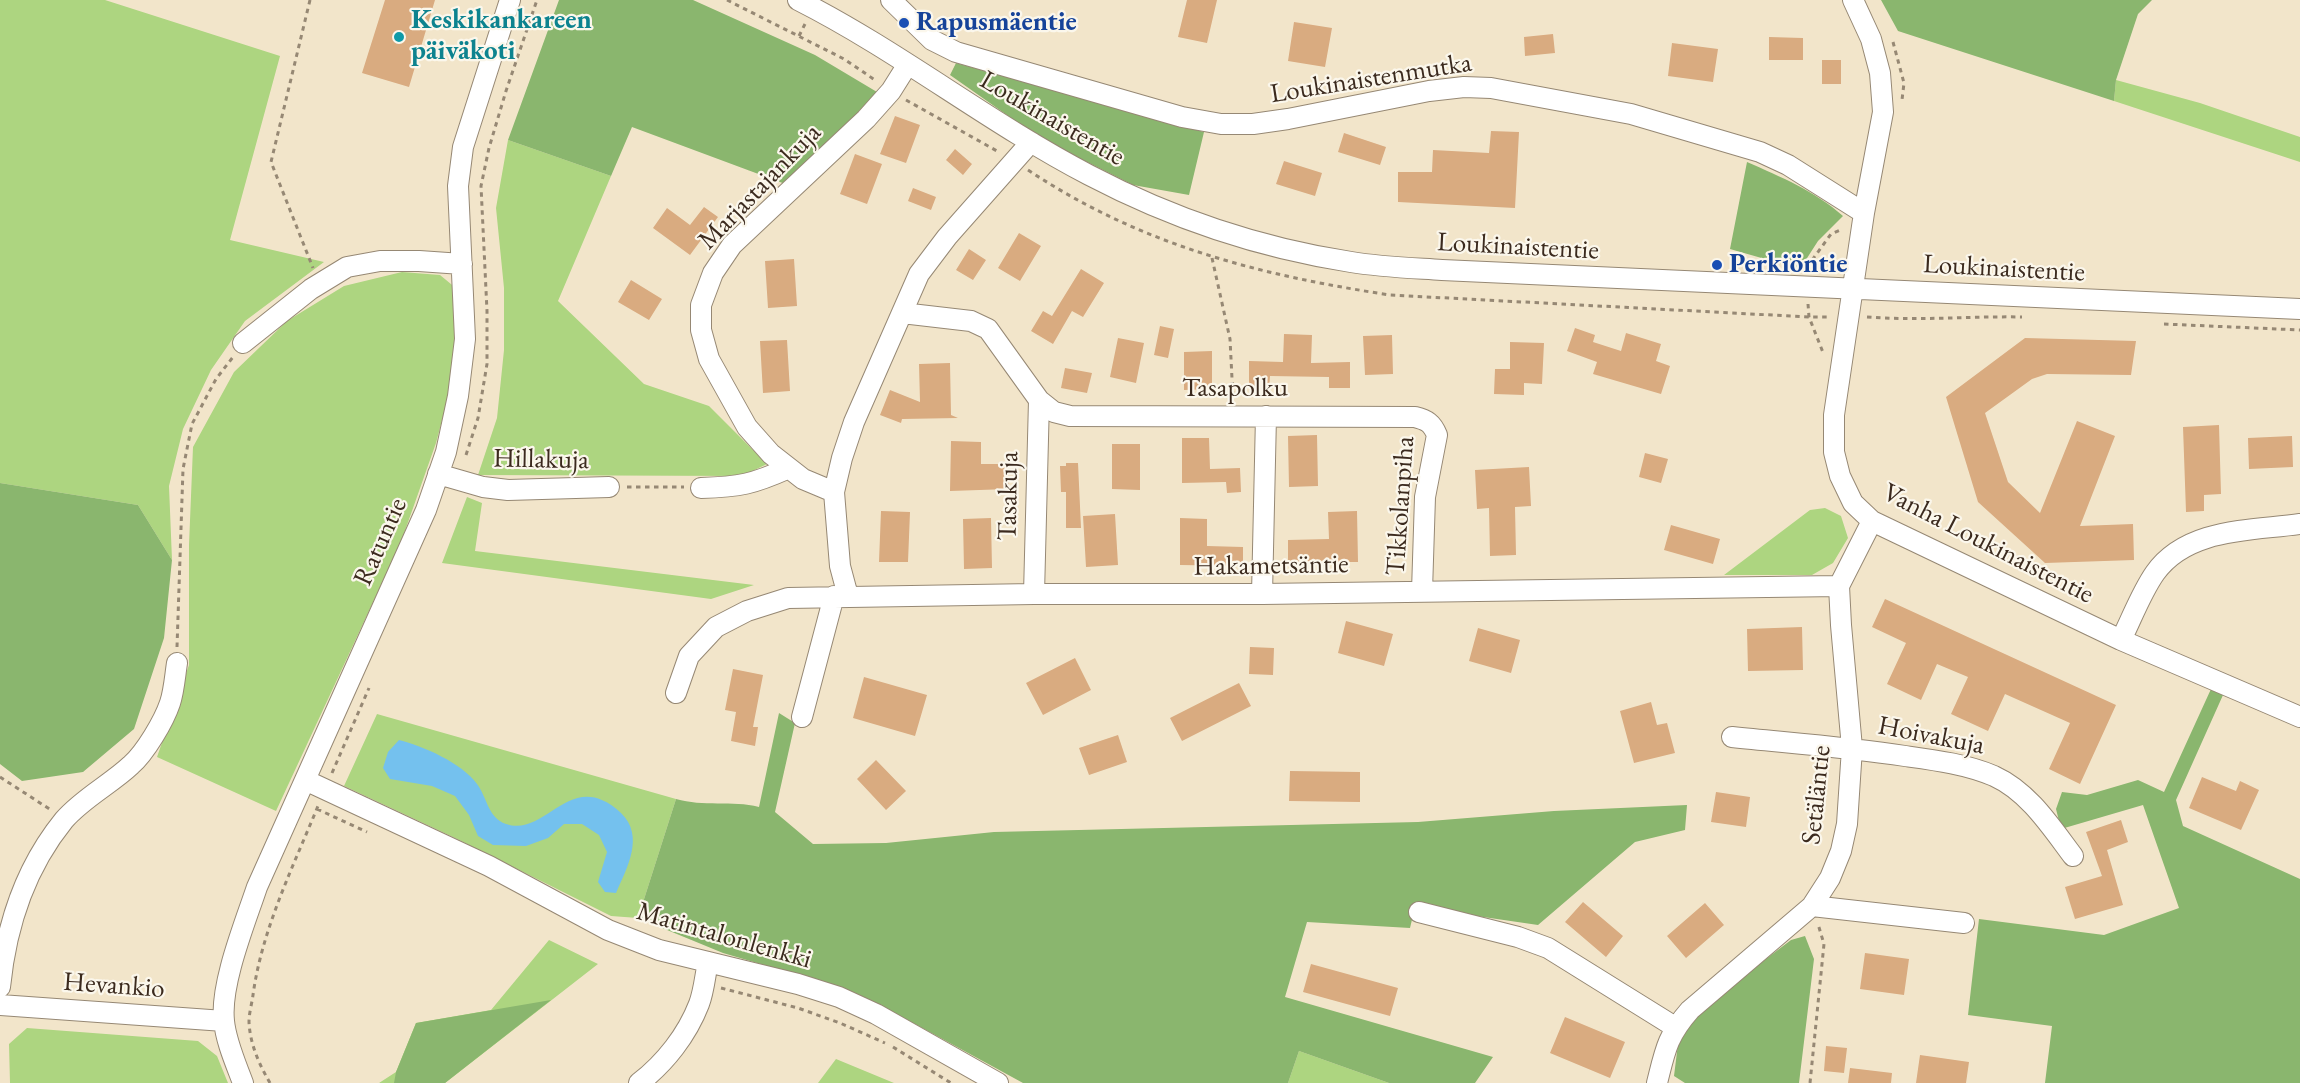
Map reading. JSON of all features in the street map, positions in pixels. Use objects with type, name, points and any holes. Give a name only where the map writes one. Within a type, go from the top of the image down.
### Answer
[{"type":"street","name":"Ratuntie","points":[[243,1083],[224,1021],[227,982],[238,942],[257,887],[426,510],[446,452],[458,396],[465,339],[458,186],[463,147],[510,0]]},
{"type":"street","name":"Loukinaistentie","points":[[798,0],[908,64],[1031,142],[1090,176],[1180,217],[1234,236],[1296,252],[1352,262],[1490,273],[2300,309]]},
{"type":"street","name":"Loukinaistenmutka","points":[[891,0],[932,40],[956,52],[1182,117],[1221,124],[1253,124],[1429,91],[1464,87],[1491,88],[1631,114],[1760,152],[1788,165],[1864,213]]},
{"type":"street","points":[[1852,290],[1882,112],[1880,72],[1871,39],[1853,0]]},
{"type":"street","name":"Marjastajankuja","points":[[834,492],[803,479],[771,454],[747,427],[709,359],[701,330],[701,305],[713,273],[732,245],[866,119],[891,91],[908,64]]},
{"type":"street","points":[[802,717],[841,596],[834,492],[854,422],[919,274],[947,237],[1031,142]]},
{"type":"street","points":[[243,344],[319,284],[347,267],[380,261],[462,264]]},
{"type":"street","name":"Vanha Loukinaistentie","points":[[1852,290],[1834,415],[1834,452],[1840,476],[1853,503],[1872,521],[2121,640],[2300,717]]},
{"type":"street","points":[[902,313],[971,321],[988,329],[1039,400]]},
{"type":"street","name":"Tasapolku","points":[[1039,400],[1054,412],[1070,416],[1415,417],[1433,425]]},
{"type":"street","name":"Tasakuja","points":[[1034,594],[1039,400]]},
{"type":"street","points":[[1262,594],[1266,416]]},
{"type":"street","name":"Tikkolanpiha","points":[[1422,591],[1425,497],[1437,435],[1433,425]]},
{"type":"street","points":[[701,488],[734,487],[756,483],[789,468]]},
{"type":"street","name":"Hillakuja","points":[[438,474],[483,487],[508,490],[609,487]]},
{"type":"street","points":[[1839,586],[1872,521]]},
{"type":"street","points":[[2121,640],[2154,574],[2169,557],[2188,544],[2212,536],[2300,524]]},
{"type":"street","name":"Hakametsäntie","points":[[676,693],[689,656],[716,627],[747,611],[788,598],[1839,586]]},
{"type":"street","name":"Setäläntie","points":[[1657,1083],[1666,1045],[1675,1027],[1690,1010],[1812,906],[1830,878],[1841,851],[1847,824],[1852,748],[1840,625],[1839,586]]},
{"type":"street","points":[[0,987],[3,960],[13,915],[34,864],[65,819],[133,764],[156,730],[170,703],[177,663]]},
{"type":"street","name":"Hoivakuja","points":[[1732,737],[1852,748],[1946,762],[1994,776],[2020,793],[2043,816],[2073,856]]},
{"type":"street","name":"Matintalonlenkki","points":[[305,780],[489,866],[608,930],[659,950],[798,984],[839,998],[876,1014],[998,1083]]},
{"type":"street","points":[[1812,906],[1964,923]]},
{"type":"street","points":[[1419,912],[1518,937],[1548,948],[1675,1027]]},
{"type":"street","points":[[639,1083],[667,1058],[686,1033],[699,1003],[708,962]]},
{"type":"street","name":"Hevankio","points":[[0,1005],[224,1021]]},
{"type":"path","points":[[310,0],[271,162],[319,284]]},
{"type":"path","points":[[726,0],[844,59],[891,91],[1013,160],[1054,188],[1121,224],[1212,258],[1302,280],[1390,295],[1809,317],[1849,316],[1911,320],[1986,316],[2032,317]]},
{"type":"path","points":[[1212,258],[1230,339],[1234,416]]},
{"type":"path","points":[[2160,323],[2300,330]]},
{"type":"path","points":[[177,663],[183,469],[192,424],[216,379],[243,344]]},
{"type":"path","points":[[609,487],[701,488]]},
{"type":"path","points":[[0,777],[65,819]]},
{"type":"path","points":[[1810,1083],[1824,944],[1812,906]]},
{"type":"green space","points":[[0,0],[105,0],[280,56],[230,240],[324,262],[245,321],[211,370],[183,429],[169,486],[172,560],[138,505],[0,483]]},
{"type":"green space","points":[[559,0],[693,0],[815,55],[877,92],[788,185],[632,127],[611,176],[508,140]]},
{"type":"green space","points":[[1881,0],[2152,0],[2138,14],[2116,80],[2114,101],[1898,31]]},
{"type":"green space","points":[[956,63],[1204,132],[1189,195],[1133,185],[1041,139],[950,75]]},
{"type":"green space","points":[[2116,80],[2200,103],[2300,137],[2300,162],[2114,101]]},
{"type":"green space","points":[[508,140],[611,176],[558,301],[644,384],[709,406],[767,464],[742,476],[478,475],[497,418],[504,350],[504,288],[496,208]]},
{"type":"green space","points":[[1747,162],[1809,192],[1843,216],[1818,241],[1800,269],[1730,249]]},
{"type":"green space","points":[[402,272],[440,275],[457,289],[455,371],[436,443],[401,542],[276,811],[157,757],[189,665],[189,545],[193,447],[234,372],[287,321],[344,286]]},
{"type":"green space","points":[[0,483],[138,505],[172,560],[164,638],[134,729],[83,772],[22,781],[0,764]]},
{"type":"green space","points":[[467,497],[482,503],[475,551],[754,585],[711,599],[442,563]]},
{"type":"green space","points":[[1825,508],[1841,516],[1848,538],[1833,563],[1812,575],[1724,575],[1810,510]]},
{"type":"green space","points":[[2211,689],[2223,695],[2176,800],[2183,826],[2300,879],[2300,1083],[2045,1083],[2052,1026],[1968,1015],[1979,919],[2104,935],[2179,908],[2143,805],[2061,829],[2056,809],[2062,792],[2087,795],[2138,780],[2164,792]]},
{"type":"green space","points":[[779,713],[795,723],[775,812],[813,844],[886,843],[994,832],[1418,822],[1554,811],[1687,805],[1685,830],[1635,842],[1538,925],[1415,907],[1410,928],[1307,922],[1285,997],[1493,1057],[1475,1083],[1389,1083],[1299,1051],[1288,1083],[1023,1083],[882,1006],[815,980],[723,953],[638,918],[676,799],[697,803],[759,807]]},
{"type":"green space","points":[[377,714],[676,799],[638,918],[611,916],[455,838],[344,786]]},
{"type":"green space","points":[[1805,936],[1814,959],[1799,1083],[1685,1083],[1674,1076],[1678,1044],[1700,1009],[1791,940]]},
{"type":"green space","points":[[549,940],[598,964],[445,1083],[379,1083],[396,1072],[416,1023],[491,1010]]},
{"type":"green space","points":[[551,1000],[445,1083],[394,1083],[396,1072],[416,1023]]},
{"type":"green space","points":[[27,1028],[198,1041],[217,1056],[228,1083],[10,1083],[9,1044]]},
{"type":"green space","points":[[1299,1051],[1389,1083],[1288,1083]]},
{"type":"green space","points":[[836,1059],[894,1083],[818,1083]]},
{"type":"water","points":[[399,740],[430,751],[462,769],[477,784],[495,817],[506,824],[521,826],[534,822],[560,806],[587,797],[603,801],[621,813],[628,822],[633,842],[629,863],[616,893],[605,892],[598,882],[607,852],[599,835],[582,824],[564,824],[548,838],[526,846],[493,845],[478,836],[469,815],[455,796],[432,786],[390,779],[383,768],[388,752]]},
{"type":"building","name":"Keskikankareen päiväkoti","points":[[385,0],[435,0],[409,87],[362,73]]},
{"type":"building","points":[[1187,0],[1217,0],[1207,43],[1178,37]]},
{"type":"building","points":[[1294,22],[1332,28],[1325,67],[1288,61]]},
{"type":"building","points":[[1553,34],[1555,53],[1525,56],[1524,37]]},
{"type":"building","points":[[1769,37],[1803,38],[1803,60],[1769,60]]},
{"type":"building","points":[[1672,43],[1718,49],[1713,82],[1668,76]]},
{"type":"building","points":[[1822,60],[1841,60],[1841,84],[1822,84]]},
{"type":"building","points":[[895,116],[920,125],[906,163],[880,154]]},
{"type":"building","points":[[1491,131],[1519,132],[1515,208],[1398,202],[1398,172],[1432,172],[1433,150],[1489,153]]},
{"type":"building","points":[[1344,133],[1386,147],[1380,165],[1338,152]]},
{"type":"building","points":[[955,149],[972,164],[963,175],[946,160]]},
{"type":"building","points":[[855,154],[882,164],[867,204],[840,194]]},
{"type":"building","points":[[1284,161],[1322,173],[1315,196],[1276,184]]},
{"type":"building","points":[[913,188],[936,197],[931,210],[908,201]]},
{"type":"building","points":[[704,207],[718,217],[690,255],[653,228],[667,208],[690,225]]},
{"type":"building","points":[[1019,233],[1041,246],[1020,281],[998,268]]},
{"type":"building","points":[[969,249],[986,260],[973,280],[956,270]]},
{"type":"building","points":[[794,259],[797,306],[768,308],[765,261]]},
{"type":"building","points":[[1081,269],[1104,283],[1083,317],[1072,311],[1053,344],[1031,331],[1043,311],[1052,316]]},
{"type":"building","points":[[631,280],[662,299],[649,320],[618,302]]},
{"type":"building","points":[[1160,326],[1174,329],[1168,358],[1154,355]]},
{"type":"building","points":[[1575,328],[1595,335],[1593,342],[1621,351],[1626,333],[1661,344],[1656,361],[1670,366],[1661,394],[1593,374],[1597,362],[1567,351]]},
{"type":"building","points":[[1284,334],[1312,335],[1311,363],[1350,362],[1350,388],[1329,388],[1329,377],[1270,376],[1269,390],[1249,390],[1249,361],[1283,362]]},
{"type":"building","points":[[1392,335],[1393,374],[1365,375],[1363,336]]},
{"type":"building","points":[[1118,338],[1144,343],[1136,383],[1110,377]]},
{"type":"building","points":[[2025,338],[2136,341],[2131,375],[2047,374],[2032,379],[1985,413],[2008,482],[2040,513],[2077,421],[2115,436],[2080,526],[2133,524],[2134,560],[2045,563],[1978,502],[1946,397]]},
{"type":"building","points":[[787,340],[790,391],[763,393],[760,341]]},
{"type":"building","points":[[1510,342],[1544,343],[1542,384],[1524,383],[1524,395],[1494,394],[1495,369],[1510,369]]},
{"type":"building","points":[[1212,351],[1212,389],[1184,390],[1184,352]]},
{"type":"building","points":[[950,363],[951,415],[958,418],[902,419],[901,423],[880,415],[890,390],[920,402],[919,364]]},
{"type":"building","points":[[1065,368],[1092,373],[1087,393],[1061,388]]},
{"type":"building","points":[[2219,425],[2221,494],[2204,495],[2204,511],[2186,512],[2183,427]]},
{"type":"building","points":[[1317,435],[1318,486],[1289,487],[1288,436]]},
{"type":"building","points":[[2292,436],[2293,467],[2249,469],[2248,438]]},
{"type":"building","points":[[1182,438],[1209,438],[1210,469],[1240,468],[1241,492],[1227,493],[1226,482],[1182,483]]},
{"type":"building","points":[[951,441],[981,442],[981,464],[1009,464],[1009,489],[950,491]]},
{"type":"building","points":[[1112,444],[1140,444],[1140,490],[1112,489]]},
{"type":"building","points":[[1645,453],[1668,459],[1661,483],[1639,477]]},
{"type":"building","points":[[1066,463],[1078,463],[1081,528],[1066,528],[1066,492],[1061,492],[1060,466],[1066,466]]},
{"type":"building","points":[[1529,467],[1531,506],[1515,507],[1516,555],[1490,556],[1489,508],[1477,509],[1475,470]]},
{"type":"building","points":[[881,511],[910,512],[908,562],[879,562]]},
{"type":"building","points":[[1357,511],[1358,562],[1288,562],[1288,540],[1329,539],[1328,512]]},
{"type":"building","points":[[1115,514],[1118,565],[1086,567],[1083,516]]},
{"type":"building","points":[[991,518],[992,568],[964,569],[963,519]]},
{"type":"building","points":[[1180,518],[1207,519],[1207,546],[1243,547],[1243,566],[1180,565]]},
{"type":"building","points":[[1671,525],[1720,539],[1713,564],[1664,550]]},
{"type":"building","points":[[1885,599],[2116,705],[2080,784],[2049,769],[2070,723],[2005,694],[1988,731],[1951,714],[1968,677],[1937,664],[1921,700],[1887,684],[1906,643],[1872,627]]},
{"type":"building","points":[[1346,621],[1393,634],[1384,666],[1338,653]]},
{"type":"building","points":[[1802,627],[1803,670],[1748,671],[1747,629]]},
{"type":"building","points":[[1478,628],[1520,640],[1511,673],[1469,661]]},
{"type":"building","points":[[1250,647],[1274,648],[1273,675],[1249,674]]},
{"type":"building","points":[[1075,658],[1091,690],[1043,715],[1026,683]]},
{"type":"building","points":[[733,669],[763,675],[753,727],[758,727],[755,746],[731,741],[736,712],[725,710]]},
{"type":"building","points":[[864,677],[927,695],[915,736],[853,718]]},
{"type":"building","points":[[1239,683],[1251,706],[1182,741],[1170,718]]},
{"type":"building","points":[[1651,702],[1657,725],[1667,723],[1675,753],[1634,763],[1620,711]]},
{"type":"building","points":[[1118,735],[1127,762],[1089,775],[1079,748]]},
{"type":"building","points":[[876,760],[906,791],[886,810],[857,779]]},
{"type":"building","points":[[1290,771],[1360,772],[1360,802],[1289,801]]},
{"type":"building","points":[[2202,777],[2236,791],[2240,781],[2259,790],[2241,830],[2189,808]]},
{"type":"building","points":[[1716,792],[1750,797],[1746,827],[1711,822]]},
{"type":"building","points":[[2121,820],[2128,842],[2107,850],[2123,905],[2075,919],[2065,887],[2102,876],[2086,832]]},
{"type":"building","points":[[1583,902],[1623,936],[1606,957],[1565,922]]},
{"type":"building","points":[[1705,903],[1724,925],[1686,958],[1667,936]]},
{"type":"building","points":[[1865,953],[1909,959],[1904,995],[1860,989]]},
{"type":"building","points":[[1311,964],[1398,988],[1390,1016],[1303,992]]},
{"type":"building","points":[[1565,1017],[1625,1042],[1610,1078],[1550,1053]]},
{"type":"building","points":[[1826,1046],[1847,1048],[1844,1073],[1824,1071]]},
{"type":"building","points":[[1920,1055],[1969,1062],[1966,1083],[1916,1083]]},
{"type":"building","points":[[1850,1068],[1892,1073],[1891,1083],[1848,1083]]},
{"type":"place","name":"Rapusmäentie","points":[[904,23]]},
{"type":"place","name":"Keskikankareen päiväkoti","points":[[399,37]]},
{"type":"place","name":"Perkiöntie","points":[[1717,265]]}]
